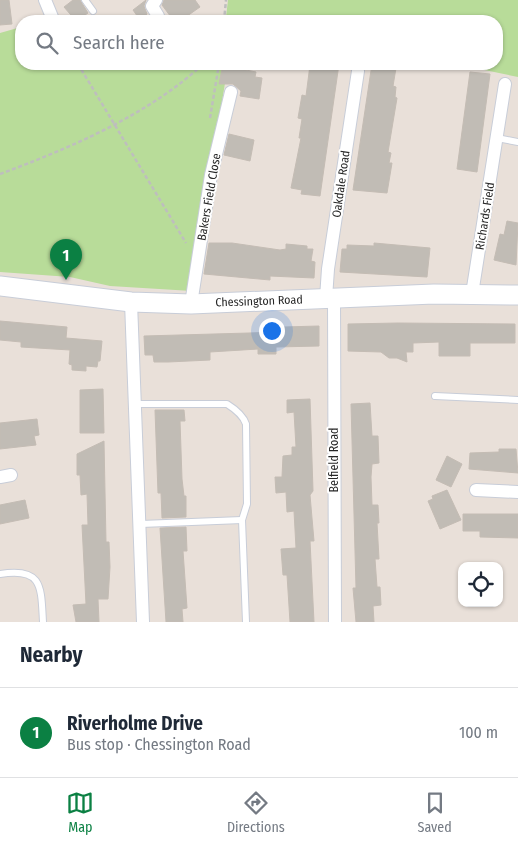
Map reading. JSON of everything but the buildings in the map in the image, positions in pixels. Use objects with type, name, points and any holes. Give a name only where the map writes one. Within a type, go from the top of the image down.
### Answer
[{"type":"main road","name":"Chessington Road","points":[[0,286],[131,302],[191,304],[330,298],[518,294]]},
{"type":"street","points":[[46,0],[51,15]]},
{"type":"street","points":[[156,0],[152,6],[157,15]]},
{"type":"street","name":"Oakdale Road","points":[[330,298],[328,270],[358,70]]},
{"type":"street","name":"Richards Field","points":[[472,294],[505,84]]},
{"type":"street","name":"Bakers Field Close","points":[[191,304],[211,175],[231,92]]},
{"type":"street","name":"Belfield Road","points":[[330,298],[335,622]]},
{"type":"street","points":[[131,302],[141,524],[143,622]]},
{"type":"street","points":[[476,490],[518,492]]},
{"type":"lane","points":[[85,0],[93,11]]},
{"type":"lane","points":[[497,138],[518,142]]},
{"type":"lane","points":[[435,396],[518,400]]},
{"type":"lane","points":[[136,404],[227,404],[234,408],[244,419],[247,504],[242,520],[246,622]]},
{"type":"lane","points":[[141,524],[242,520]]},
{"type":"lane","points":[[0,574],[17,571],[32,575],[38,582],[42,593],[43,622]]},
{"type":"path","points":[[225,15],[226,0]]},
{"type":"path","points":[[82,70],[116,123],[188,244]]},
{"type":"path","points":[[0,174],[116,123],[150,103],[196,70]]},
{"type":"green space","points":[[228,0],[518,0],[518,77],[484,70],[503,70],[503,15],[226,15]]},
{"type":"green space","points":[[15,29],[15,70],[227,70],[192,291],[110,286],[70,277],[0,272],[0,33]]},
{"type":"place","name":"Riverholme Drive","points":[[66,280]]}]
